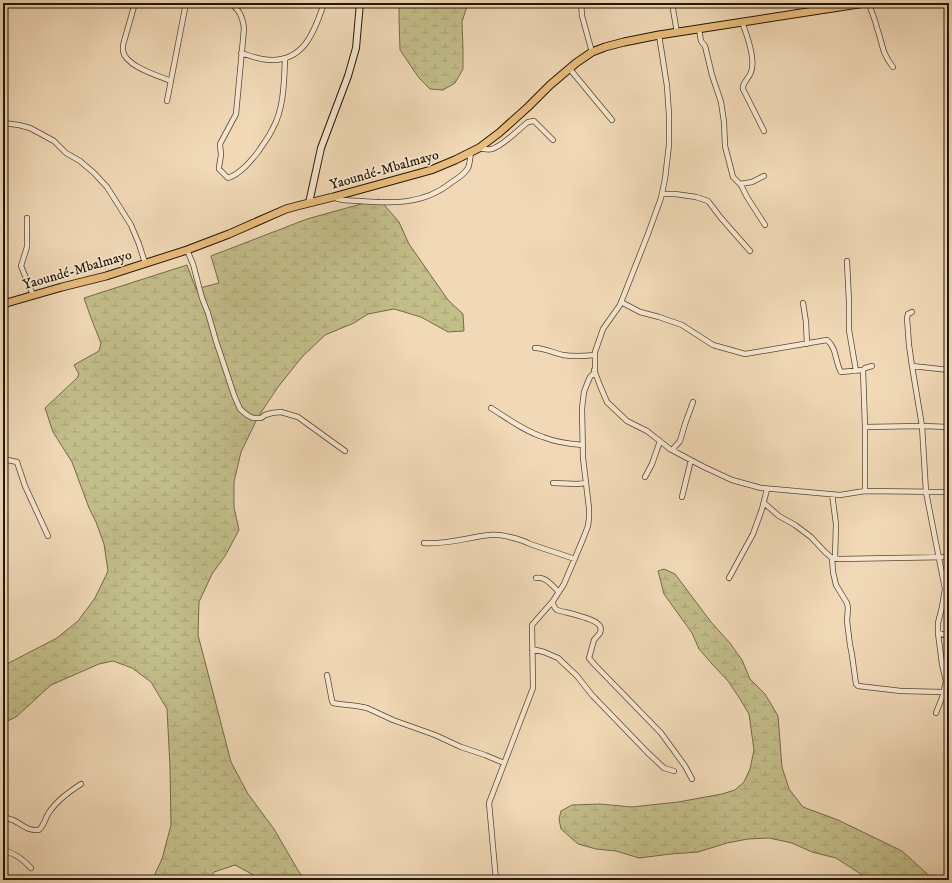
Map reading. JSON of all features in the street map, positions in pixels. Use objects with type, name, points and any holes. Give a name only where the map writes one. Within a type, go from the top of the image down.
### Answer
[{"type":"highway","name":"Yaoundé-Mbalmayo","points":[[3,304],[145,264],[230,234],[286,210],[431,170],[471,153],[498,133],[569,68],[592,52],[605,47],[660,35],[865,3]]},
{"type":"main road","points":[[309,203],[321,148],[350,69],[356,48],[360,3]]},
{"type":"street","points":[[135,3],[123,45],[124,55],[129,61],[138,67],[171,81]]},
{"type":"street","points":[[167,101],[186,3]]},
{"type":"street","points":[[229,3],[239,10],[243,23],[236,114],[220,144],[221,155],[219,169],[228,178],[248,165],[273,128],[278,116],[282,98],[285,59]]},
{"type":"street","points":[[241,53],[260,59],[276,60],[285,59],[296,53],[311,37],[324,3]]},
{"type":"street","points":[[581,3],[582,16],[592,52]]},
{"type":"street","points":[[672,3],[677,33]]},
{"type":"street","points":[[816,3],[817,11]]},
{"type":"street","points":[[869,3],[878,28],[882,49],[887,59],[893,66]]},
{"type":"street","points":[[742,22],[748,38],[752,64],[752,71],[744,83],[743,89],[764,131]]},
{"type":"street","points":[[699,29],[701,41],[705,46],[712,75],[721,102],[725,146],[734,177],[740,184],[764,226]]},
{"type":"street","points":[[496,880],[489,803],[533,688],[532,625],[553,601],[564,584],[588,526],[589,508],[583,445],[582,408],[584,392],[590,377],[595,372],[595,352],[603,329],[621,302],[648,234],[662,194],[665,179],[669,145],[669,116],[667,86],[660,35]]},
{"type":"street","points":[[569,68],[612,120]]},
{"type":"street","points":[[479,148],[490,150],[493,149],[531,121],[534,121],[553,140]]},
{"type":"street","points":[[3,123],[30,128],[54,141],[66,153],[80,161],[94,173],[108,187],[131,225],[145,264]]},
{"type":"street","points":[[333,198],[394,203],[409,202],[429,196],[447,187],[468,168],[471,153]]},
{"type":"street","points":[[740,184],[752,182],[764,176]]},
{"type":"street","points":[[662,194],[696,197],[708,201],[750,251]]},
{"type":"street","points":[[27,218],[27,247],[21,266],[33,295]]},
{"type":"street","points":[[187,250],[193,264],[202,298],[240,409],[253,418],[261,418],[265,415],[281,412],[298,417],[345,451]]},
{"type":"street","points":[[847,261],[849,330],[856,371]]},
{"type":"street","points":[[621,302],[640,312],[682,325],[713,345],[744,354],[827,340],[834,351],[841,372],[863,370],[872,366]]},
{"type":"street","points":[[803,303],[807,344]]},
{"type":"street","points":[[912,312],[908,314],[909,345],[922,426],[926,492],[945,589],[938,622],[938,633],[946,681],[936,714]]},
{"type":"street","points":[[535,348],[541,348],[561,355],[595,355]]},
{"type":"street","points":[[912,366],[949,370]]},
{"type":"street","points":[[594,370],[607,402],[627,421],[646,430],[672,450],[732,480],[767,489],[840,495],[865,491],[949,492]]},
{"type":"street","points":[[863,370],[866,427],[865,491]]},
{"type":"street","points":[[672,450],[680,441],[693,402]]},
{"type":"street","points":[[491,408],[543,437],[583,445]]},
{"type":"street","points":[[866,427],[949,427]]},
{"type":"street","points":[[645,478],[652,464],[660,441]]},
{"type":"street","points":[[3,459],[17,462],[25,486],[48,536]]},
{"type":"street","points":[[682,497],[691,460]]},
{"type":"street","points":[[553,484],[586,483]]},
{"type":"street","points":[[730,578],[753,534],[764,503],[767,489]]},
{"type":"street","points":[[832,494],[836,524],[833,572],[836,585],[847,603],[847,621],[856,684],[858,686],[901,691],[943,692]]},
{"type":"street","points":[[764,503],[779,516],[795,525],[811,537],[824,552],[834,558],[949,557]]},
{"type":"street","points":[[424,543],[442,543],[491,535],[524,540],[530,544],[574,559]]},
{"type":"street","points":[[536,578],[544,578],[559,592]]},
{"type":"street","points":[[553,601],[553,604],[557,610],[591,619],[599,624],[601,629],[600,633],[594,640],[589,658],[662,732],[692,779]]},
{"type":"street","points":[[938,633],[949,636]]},
{"type":"street","points":[[532,649],[558,658],[577,676],[592,695],[648,753],[664,768],[674,771]]},
{"type":"street","points":[[327,675],[333,702],[367,708],[393,720],[435,735],[504,764]]},
{"type":"street","points":[[3,817],[13,820],[27,829],[39,830],[44,825],[48,814],[58,802],[71,790],[81,784]]},
{"type":"street","points":[[3,850],[24,860],[31,868]]},
{"type":"green space","points":[[399,3],[468,3],[462,22],[463,69],[455,83],[443,90],[430,89],[419,78],[400,50]]},
{"type":"green space","points":[[379,199],[399,222],[409,244],[448,300],[463,314],[464,331],[448,332],[421,317],[394,309],[368,314],[354,323],[325,335],[302,357],[278,387],[258,417],[241,452],[234,482],[234,507],[239,530],[225,556],[212,574],[199,602],[198,635],[231,762],[248,794],[274,829],[299,872],[306,880],[261,880],[235,865],[214,872],[209,880],[152,880],[162,859],[171,825],[167,709],[151,682],[132,668],[113,661],[99,664],[51,685],[16,717],[3,723],[3,666],[57,638],[78,621],[95,598],[108,571],[104,544],[96,522],[89,508],[72,462],[53,432],[45,408],[77,378],[79,374],[74,365],[99,351],[101,343],[84,298],[187,265],[196,289],[219,283],[211,256],[307,219]]},
{"type":"green space","points":[[664,569],[675,574],[711,622],[730,643],[742,660],[750,679],[765,694],[778,716],[782,767],[789,789],[803,807],[838,820],[902,851],[934,880],[870,880],[836,858],[812,852],[792,843],[769,838],[748,839],[727,843],[698,852],[639,858],[616,851],[596,849],[578,844],[561,829],[559,819],[561,811],[572,805],[600,804],[632,807],[678,802],[722,794],[735,790],[744,782],[750,769],[754,750],[749,714],[728,681],[699,649],[692,633],[664,594],[658,571]]}]
